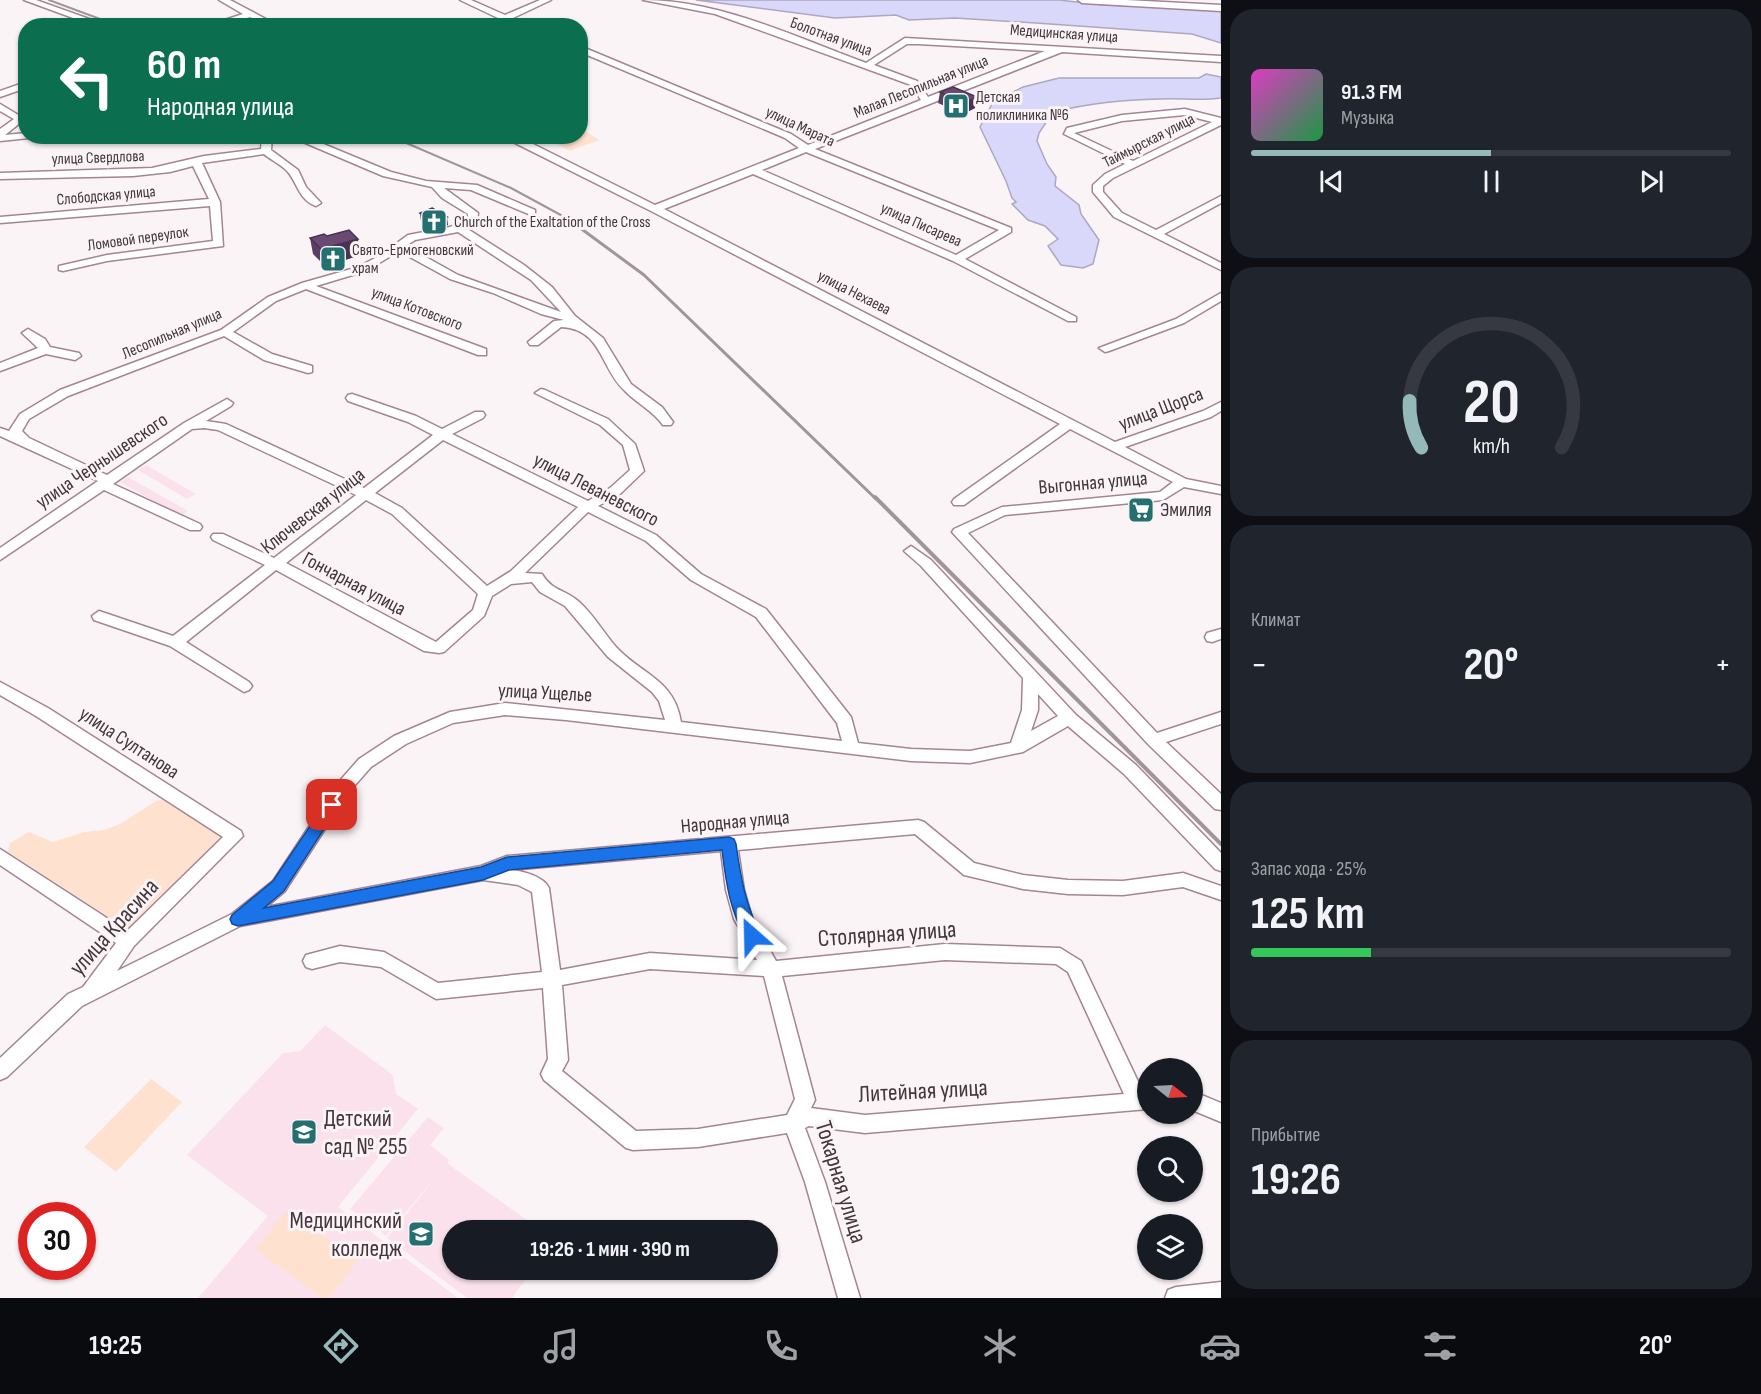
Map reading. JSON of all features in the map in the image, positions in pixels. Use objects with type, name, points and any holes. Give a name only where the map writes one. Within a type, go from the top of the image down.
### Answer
[{"type":"street","points":[[28,0],[81,18]]},
{"type":"street","points":[[223,0],[258,18]]},
{"type":"street","points":[[464,0],[506,18],[547,0]]},
{"type":"street","name":"Болотная улица","points":[[647,0],[717,12],[914,83],[926,101]]},
{"type":"street","points":[[1082,0],[1221,8]]},
{"type":"street","points":[[237,18],[250,14]]},
{"type":"street","name":"Медицинская улица","points":[[867,66],[905,41],[1221,59]]},
{"type":"street","name":"Малая Лесопильная улица","points":[[655,209],[1045,54],[1064,49]]},
{"type":"street","name":"улица Марата","points":[[588,52],[788,136],[807,149],[1007,230],[957,259]]},
{"type":"street","points":[[0,94],[18,88]]},
{"type":"street","points":[[0,106],[18,116]]},
{"type":"street","points":[[1132,164],[1070,134],[1070,130],[1122,118],[1185,112],[1221,121]]},
{"type":"street","name":"Таймырская улица","points":[[1155,235],[1118,215],[1098,192],[1098,185],[1132,164],[1221,121]]},
{"type":"street","points":[[0,136],[18,123]]},
{"type":"street","points":[[0,136],[18,136]]},
{"type":"street","points":[[266,144],[266,151],[294,172],[296,180],[309,198],[316,203]]},
{"type":"street","points":[[313,144],[366,167],[435,184],[473,187],[531,212]]},
{"type":"street","name":"улица Нехаева","points":[[524,144],[655,209],[1182,482],[1221,490]]},
{"type":"street","name":"улица Свердлова","points":[[0,176],[15,178],[162,170],[197,163],[204,159],[266,151]]},
{"type":"street","points":[[197,163],[215,202]]},
{"type":"street","name":"улица Писарева","points":[[753,170],[957,259],[1072,319]]},
{"type":"street","points":[[435,184],[446,196],[473,213],[473,221],[459,228]]},
{"type":"street","points":[[1155,235],[1221,199]]},
{"type":"street","name":"Слободская улица","points":[[0,220],[215,202]]},
{"type":"street","name":"Ломовой переулок","points":[[63,268],[107,258],[219,244],[215,202]]},
{"type":"street","points":[[459,228],[537,279],[560,300],[575,321],[599,341],[626,386],[638,398],[658,410],[667,422]]},
{"type":"street","name":"Лесопильная улица","points":[[24,441],[15,432],[24,417],[58,396],[225,332],[272,299],[306,285],[362,269],[400,247],[412,237],[429,236],[459,228]]},
{"type":"street","points":[[1155,235],[1221,267]]},
{"type":"street","points":[[400,247],[454,277],[575,321]]},
{"type":"street","name":"улица Котовского","points":[[306,285],[482,352]]},
{"type":"street","points":[[1105,348],[1179,321],[1221,296]]},
{"type":"street","points":[[534,342],[558,323],[575,321]]},
{"type":"street","points":[[225,332],[268,357],[308,369]]},
{"type":"street","points":[[28,333],[41,342],[45,350]]},
{"type":"street","points":[[0,367],[45,350],[75,356]]},
{"type":"street","points":[[188,426],[204,424],[221,427],[366,494],[397,511],[486,593],[516,574],[577,513],[615,491],[637,471],[629,444],[604,422],[541,393]]},
{"type":"street","name":"улица Леваневского","points":[[352,398],[396,412],[651,538],[696,577],[761,613],[845,722],[851,747]]},
{"type":"street","name":"улица Чернышевского","points":[[1,552],[188,426],[227,403]]},
{"type":"street","name":"улица Щорса","points":[[1114,447],[1208,414],[1221,406]]},
{"type":"street","name":"Ключевская улица","points":[[175,642],[441,435],[478,415]]},
{"type":"street","points":[[960,502],[1069,424]]},
{"type":"street","points":[[0,433],[24,441],[195,527]]},
{"type":"street","name":"Выгонная улица","points":[[1154,740],[959,532],[1002,511],[1163,496],[1182,482]]},
{"type":"street","name":"Гончарная улица","points":[[218,537],[276,564],[429,647],[440,648],[479,612],[486,593]]},
{"type":"street","points":[[910,551],[926,563],[1031,677],[1063,721],[1096,738],[1221,864]]},
{"type":"street","points":[[508,579],[537,576],[539,583],[546,591],[565,598],[588,620],[613,652],[663,694],[672,712],[673,724]]},
{"type":"street","points":[[99,616],[175,642],[244,686]]},
{"type":"street","points":[[1017,747],[1030,710],[1031,677]]},
{"type":"street","name":"улица Султанова","points":[[0,688],[42,712],[234,836]]},
{"type":"street","name":"улица Ущелье","points":[[90,993],[238,919],[279,886],[343,788],[365,763],[400,740],[450,718],[505,709],[673,724],[911,755],[970,757],[1017,747],[1063,721]]},
{"type":"street","points":[[1221,718],[1154,740],[1221,804]]},
{"type":"street","name":"Народная улица","points":[[238,919],[483,873],[507,864],[918,827],[970,870],[1023,882],[1068,887],[1123,888],[1183,880],[1221,893]]},
{"type":"street","name":"улица Красина","points":[[0,1071],[75,1000],[90,993],[128,941],[234,836]]},
{"type":"street","name":"Токарная улица","points":[[729,844],[735,890],[743,919],[771,969],[806,1100],[793,1123],[815,1182],[849,1298]]},
{"type":"street","points":[[0,856],[128,941]]},
{"type":"street","points":[[483,873],[520,878],[540,888],[552,979]]},
{"type":"street","name":"Столярная улица","points":[[312,961],[340,954],[384,960],[436,991],[552,979],[650,961],[771,969],[945,952],[1060,956],[1075,967],[1137,1091]]},
{"type":"street","name":"Литейная улица","points":[[552,979],[558,1060],[551,1074],[633,1142],[698,1138],[793,1123],[809,1117],[865,1124],[1137,1101]]},
{"type":"street","points":[[1203,1105],[1221,1113]]},
{"type":"street","points":[[1176,1298],[1221,1293]]},
{"type":"shaded area","points":[[588,133],[599,140],[570,151],[558,144],[588,144]]},
{"type":"shaded area","points":[[146,465],[196,494],[187,499],[138,470]]},
{"type":"shaded area","points":[[128,477],[188,511],[180,516],[120,482]]},
{"type":"shaded area","points":[[163,800],[226,836],[129,930],[8,852],[10,843],[29,832],[53,842],[84,832],[104,830],[120,824],[156,801]]},
{"type":"shaded area","name":"Детский сад № 255","points":[[325,1025],[393,1075],[396,1094],[418,1109],[338,1207],[458,1298],[198,1298],[268,1216],[187,1155],[283,1053],[300,1051]]},
{"type":"shaded area","points":[[151,1079],[182,1102],[116,1172],[84,1147]]},
{"type":"shaded area","points":[[428,1117],[444,1128],[430,1145],[449,1160],[447,1163],[527,1220],[442,1220],[442,1279],[387,1238],[440,1172],[386,1236],[350,1209]]},
{"type":"shaded area","points":[[286,1211],[358,1260],[329,1298],[322,1298],[255,1249]]},
{"type":"shaded area","points":[[443,1280],[525,1280],[512,1298],[467,1298]]},
{"type":"water","points":[[696,0],[1059,0],[1103,5],[1210,9],[1221,11],[1221,43],[1192,34],[955,18],[909,20],[896,15],[835,18]]},
{"type":"water","points":[[1206,74],[1221,77],[1221,98],[1119,101],[1053,112],[1039,133],[1037,141],[1047,164],[1056,177],[1055,186],[1079,205],[1081,214],[1099,240],[1093,264],[1083,268],[1061,265],[1048,246],[1058,239],[1045,226],[1028,220],[1012,204],[1016,202],[1012,198],[980,127],[993,102],[1023,87],[1059,78],[1199,78]]},
{"type":"building","points":[[953,87],[977,97],[964,103],[940,92]]},
{"type":"building","points":[[432,208],[447,217],[432,220],[420,213]]},
{"type":"building","points":[[349,230],[358,239],[333,246],[337,250],[325,253],[310,238],[324,234],[327,236]]},
{"type":"railway","points":[[49,0],[97,18]]},
{"type":"railway","points":[[409,144],[511,188],[570,220]]},
{"type":"railway","points":[[568,219],[644,275],[876,499]]},
{"type":"railway","points":[[875,497],[1221,844]]},
{"type":"place","name":"Детская поликлиника №6","points":[[956,106]]},
{"type":"place","name":"Church of the Exaltation of the Cross","points":[[434,222]]},
{"type":"place","name":"Свято-Ермогеновский храм","points":[[333,259]]},
{"type":"place","name":"Эмилия","points":[[1141,510]]},
{"type":"place","name":"Детский сад № 255","points":[[304,1132]]},
{"type":"place","name":"Медицинский колледж","points":[[421,1234]]},
{"type":"route","points":[[332,805],[279,886],[238,919],[483,873],[507,864],[729,844],[735,890],[743,919],[752,936]]}]
